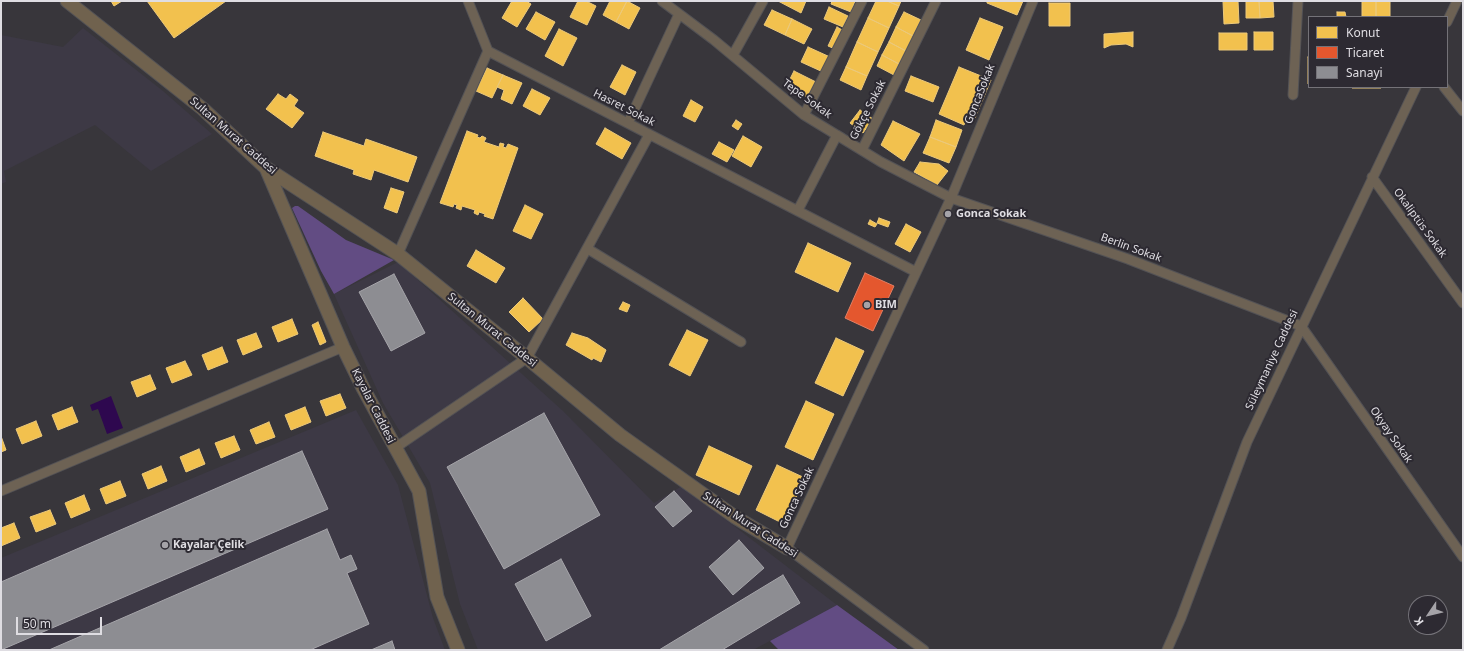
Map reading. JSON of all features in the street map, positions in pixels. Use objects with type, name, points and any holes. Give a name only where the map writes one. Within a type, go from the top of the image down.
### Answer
[{"type":"street","name":"Sultan Murat Caddesi","points":[[67,1],[203,109],[266,168],[398,254],[620,435],[735,517],[787,548],[924,650]]},
{"type":"street","name":"Tepe Sokak","points":[[662,1],[733,56],[804,115],[881,162],[951,198]]},
{"type":"street","points":[[733,56],[763,1]]},
{"type":"street","points":[[804,115],[862,1]]},
{"type":"street","name":"Gökçe Sokak","points":[[798,210],[837,135],[862,150],[936,1]]},
{"type":"street","name":"GoncaSokak","points":[[951,198],[1033,1]]},
{"type":"street","points":[[1293,95],[1298,1]]},
{"type":"street","points":[[1448,20],[1457,1]]},
{"type":"street","points":[[398,254],[488,51],[470,2]]},
{"type":"street","points":[[628,123],[679,14]]},
{"type":"street","name":"Hasret Sokak","points":[[488,51],[916,272]]},
{"type":"street","name":"Süleymaniye Caddesi","points":[[1167,650],[1181,618],[1246,442],[1416,88]]},
{"type":"street","points":[[1445,88],[1463,111]]},
{"type":"street","points":[[395,448],[527,358],[588,249],[649,134]]},
{"type":"street","name":"Kayalar Caddesi","points":[[266,168],[343,347],[419,491],[437,597],[458,650]]},
{"type":"street","name":"Okaliptüs Sokak","points":[[1372,177],[1463,303]]},
{"type":"street","name":"Gonca Sokak","points":[[787,548],[951,198]]},
{"type":"street","name":"Berlin Sokak","points":[[951,198],[1128,259],[1301,326]]},
{"type":"street","points":[[588,249],[741,342]]},
{"type":"street","name":"Okyay Sokak","points":[[1301,326],[1463,557]]},
{"type":"street","points":[[1,491],[343,347]]},
{"type":"shaded area","points":[[83,28],[163,91],[212,134],[151,171],[95,125],[4,171],[6,182],[1,184],[1,35],[63,47]]},
{"type":"shaded area","points":[[298,206],[346,240],[394,260],[334,294],[321,271],[292,208]]},
{"type":"shaded area","points":[[398,262],[563,411],[654,503],[682,486],[837,605],[753,650],[478,650],[460,604],[430,483],[383,403],[334,294]]},
{"type":"shaded area","points":[[111,396],[123,428],[107,434],[98,409],[92,411],[90,405]]},
{"type":"shaded area","name":"Kayalar Çelik","points":[[356,410],[398,485],[433,618],[445,650],[1,650],[1,558]]},
{"type":"shaded area","points":[[837,605],[899,650],[779,650],[770,641]]},
{"type":"building: Konut","points":[[111,1],[122,1],[114,6]]},
{"type":"building: Konut","points":[[147,1],[226,1],[174,38]]},
{"type":"building: Konut","points":[[512,1],[526,1],[531,4],[517,27],[502,18]]},
{"type":"building: Konut","points":[[578,1],[586,1],[596,6],[587,25],[570,17]]},
{"type":"building: Konut","points":[[610,1],[627,1],[616,22],[603,15]]},
{"type":"building: Konut","points":[[627,1],[640,8],[629,29],[616,22]]},
{"type":"building: Konut","points":[[778,1],[806,1],[801,13]]},
{"type":"building: Konut","points":[[832,1],[855,1],[851,12],[831,4]]},
{"type":"building: Konut","points":[[876,1],[887,1],[899,6],[889,28],[868,18]]},
{"type":"building: Konut","points":[[887,1],[901,1],[899,6]]},
{"type":"building: Konut","points":[[987,1],[1023,1],[1017,15],[987,3]]},
{"type":"building: Konut","points":[[1223,1],[1238,1],[1239,23],[1224,24]]},
{"type":"building: Konut","points":[[1246,1],[1259,1],[1260,18],[1246,18]]},
{"type":"building: Konut","points":[[1259,1],[1273,1],[1274,17],[1260,18]]},
{"type":"building: Konut","points":[[1362,1],[1376,1],[1376,16],[1362,16]]},
{"type":"building: Konut","points":[[1376,1],[1390,1],[1390,16],[1376,16]]},
{"type":"building: Konut","points":[[1049,3],[1070,3],[1070,26],[1049,26]]},
{"type":"building: Konut","points":[[829,7],[848,16],[843,27],[824,19]]},
{"type":"building: Konut","points":[[772,10],[792,19],[785,35],[764,25]]},
{"type":"building: Konut","points":[[536,12],[555,22],[545,40],[526,29]]},
{"type":"building: Konut","points":[[904,12],[921,20],[913,36],[896,27]]},
{"type":"building: Konut","points":[[1337,12],[1345,12],[1346,16],[1337,16]]},
{"type":"building: Konut","points":[[868,18],[889,28],[878,52],[857,42]]},
{"type":"building: Konut","points":[[980,18],[1003,27],[989,60],[966,50]]},
{"type":"building: Konut","points":[[792,19],[812,29],[804,44],[785,35]]},
{"type":"building: Konut","points":[[837,27],[844,31],[835,49],[828,46]]},
{"type":"building: Konut","points":[[896,27],[913,36],[906,51],[889,42]]},
{"type":"building: Konut","points":[[559,29],[577,38],[563,66],[545,56]]},
{"type":"building: Konut","points":[[1133,32],[1133,47],[1126,44],[1111,45],[1104,48],[1104,34]]},
{"type":"building: Konut","points":[[1254,32],[1273,32],[1273,50],[1254,50]]},
{"type":"building: Konut","points":[[1219,33],[1247,33],[1247,50],[1219,50]]},
{"type":"building: Konut","points":[[857,42],[878,52],[867,76],[846,67]]},
{"type":"building: Konut","points":[[889,42],[906,51],[899,64],[882,55]]},
{"type":"building: Konut","points":[[808,47],[830,57],[823,72],[801,62]]},
{"type":"building: Konut","points":[[882,55],[899,64],[894,75],[877,66]]},
{"type":"building: Konut","points":[[622,65],[636,72],[625,95],[610,87]]},
{"type":"building: Konut","points":[[846,67],[867,76],[861,90],[840,80]]},
{"type":"building: Konut","points":[[959,67],[991,80],[975,118],[968,115],[964,125],[939,114]]},
{"type":"building: Konut","points":[[487,68],[503,75],[492,98],[476,91]]},
{"type":"building: Konut","points":[[794,71],[816,82],[809,98],[786,87]]},
{"type":"building: Konut","points":[[503,75],[522,83],[512,104],[501,99],[504,90],[497,87]]},
{"type":"building: Konut","points":[[911,76],[939,87],[933,102],[905,91]]},
{"type":"building: Konut","points":[[532,89],[550,98],[540,115],[523,106]]},
{"type":"building: Konut","points":[[278,94],[286,99],[290,94],[298,100],[294,106],[304,113],[292,128],[266,109]]},
{"type":"building: Konut","points":[[691,100],[703,107],[695,122],[683,116]]},
{"type":"building: Konut","points":[[860,110],[873,119],[863,133],[850,123]]},
{"type":"building: Konut","points":[[736,120],[742,124],[738,130],[732,126]]},
{"type":"building: Konut","points":[[936,120],[962,130],[956,147],[930,137]]},
{"type":"building: Konut","points":[[893,121],[920,134],[904,161],[881,145]]},
{"type":"building: Konut","points":[[605,128],[631,143],[622,159],[596,144]]},
{"type":"building: Konut","points":[[467,131],[478,135],[477,137],[480,138],[482,136],[486,138],[484,142],[499,147],[500,143],[504,144],[503,147],[506,148],[508,144],[518,148],[493,219],[484,216],[485,214],[479,212],[478,215],[474,213],[475,210],[462,206],[461,210],[456,208],[457,205],[454,204],[453,207],[440,203]]},
{"type":"building: Konut","points":[[323,132],[364,146],[366,139],[417,157],[408,182],[374,170],[371,180],[353,174],[354,170],[315,156]]},
{"type":"building: Konut","points":[[743,136],[762,147],[751,167],[732,156]]},
{"type":"building: Konut","points":[[930,137],[956,147],[949,163],[923,153]]},
{"type":"building: Konut","points":[[719,142],[734,150],[727,162],[712,154]]},
{"type":"building: Konut","points":[[920,162],[939,164],[948,171],[937,185],[914,172]]},
{"type":"building: Konut","points":[[391,188],[404,192],[397,213],[384,208]]},
{"type":"building: Konut","points":[[525,205],[543,214],[531,239],[513,231]]},
{"type":"building: Konut","points":[[879,218],[890,222],[888,227],[877,223]]},
{"type":"building: Konut","points":[[870,220],[877,224],[875,227],[868,224]]},
{"type":"building: Konut","points":[[906,224],[921,232],[910,252],[895,244]]},
{"type":"building: Konut","points":[[808,243],[851,263],[838,292],[795,272]]},
{"type":"building: Konut","points":[[476,250],[505,268],[496,283],[467,266]]},
{"type":"building: Konut","points":[[523,298],[543,319],[529,332],[509,312]]},
{"type":"building: Konut","points":[[623,302],[630,305],[627,312],[619,309]]},
{"type":"building: Konut","points":[[292,319],[298,334],[278,342],[272,327]]},
{"type":"building: Konut","points":[[318,322],[326,342],[320,345],[312,325]]},
{"type":"building: Konut","points":[[687,330],[708,340],[690,376],[669,365]]},
{"type":"building: Konut","points":[[256,333],[262,347],[243,355],[237,340]]},
{"type":"building: Konut","points":[[572,333],[588,338],[606,350],[601,362],[593,358],[592,360],[566,345]]},
{"type":"building: Konut","points":[[836,338],[864,351],[843,396],[815,383]]},
{"type":"building: Konut","points":[[222,347],[228,362],[208,370],[202,355]]},
{"type":"building: Konut","points":[[185,361],[192,375],[172,383],[166,368]]},
{"type":"building: Konut","points":[[150,375],[156,389],[137,397],[131,382]]},
{"type":"building: Konut","points":[[340,394],[346,408],[326,416],[320,401]]},
{"type":"building: Konut","points":[[806,401],[834,414],[813,460],[785,447]]},
{"type":"building: Konut","points":[[72,407],[78,422],[58,430],[52,415]]},
{"type":"building: Konut","points":[[305,407],[311,422],[291,430],[285,415]]},
{"type":"building: Konut","points":[[36,421],[42,436],[22,444],[16,429]]},
{"type":"building: Konut","points":[[269,422],[275,437],[256,444],[250,430]]},
{"type":"building: Konut","points":[[1,436],[6,450],[1,452]]},
{"type":"building: Konut","points":[[234,436],[240,450],[221,458],[215,443]]},
{"type":"building: Konut","points":[[709,446],[752,466],[739,495],[696,475]]},
{"type":"building: Konut","points":[[199,449],[205,464],[186,472],[180,457]]},
{"type":"building: Konut","points":[[777,465],[805,478],[784,524],[756,510]]},
{"type":"building: Konut","points":[[161,466],[167,481],[148,489],[142,474]]},
{"type":"building: Konut","points":[[120,481],[126,496],[106,504],[100,489]]},
{"type":"building: Konut","points":[[84,495],[90,510],[71,518],[65,503]]},
{"type":"building: Konut","points":[[50,510],[56,524],[36,532],[30,517]]},
{"type":"building: Konut","points":[[14,523],[20,538],[1,546],[1,528]]},
{"type":"building: Ticaret","points":[[865,273],[894,286],[873,331],[845,318]]},
{"type":"building: Sanayi","points":[[394,274],[425,333],[391,351],[359,292]]},
{"type":"building: Sanayi","points":[[544,413],[600,515],[504,569],[447,467]]},
{"type":"building: Sanayi","name":"Kayalar Çelik","points":[[302,451],[328,509],[1,650],[1,582]]},
{"type":"building: Sanayi","points":[[674,491],[692,511],[673,527],[655,507]]},
{"type":"building: Sanayi","points":[[327,529],[340,560],[351,555],[357,569],[347,573],[369,624],[310,650],[49,650]]},
{"type":"building: Sanayi","points":[[739,540],[764,568],[733,595],[709,567]]},
{"type":"building: Sanayi","points":[[561,559],[591,616],[546,641],[515,584]]},
{"type":"building: Sanayi","points":[[783,575],[800,603],[722,650],[659,650]]},
{"type":"building: Sanayi","points":[[392,641],[395,650],[371,650]]},
{"type":"place","name":"Gonca Sokak","points":[[948,214]]},
{"type":"place","name":"BIM","points":[[867,305]]},
{"type":"place","name":"Kayalar Çelik","points":[[165,545]]}]
